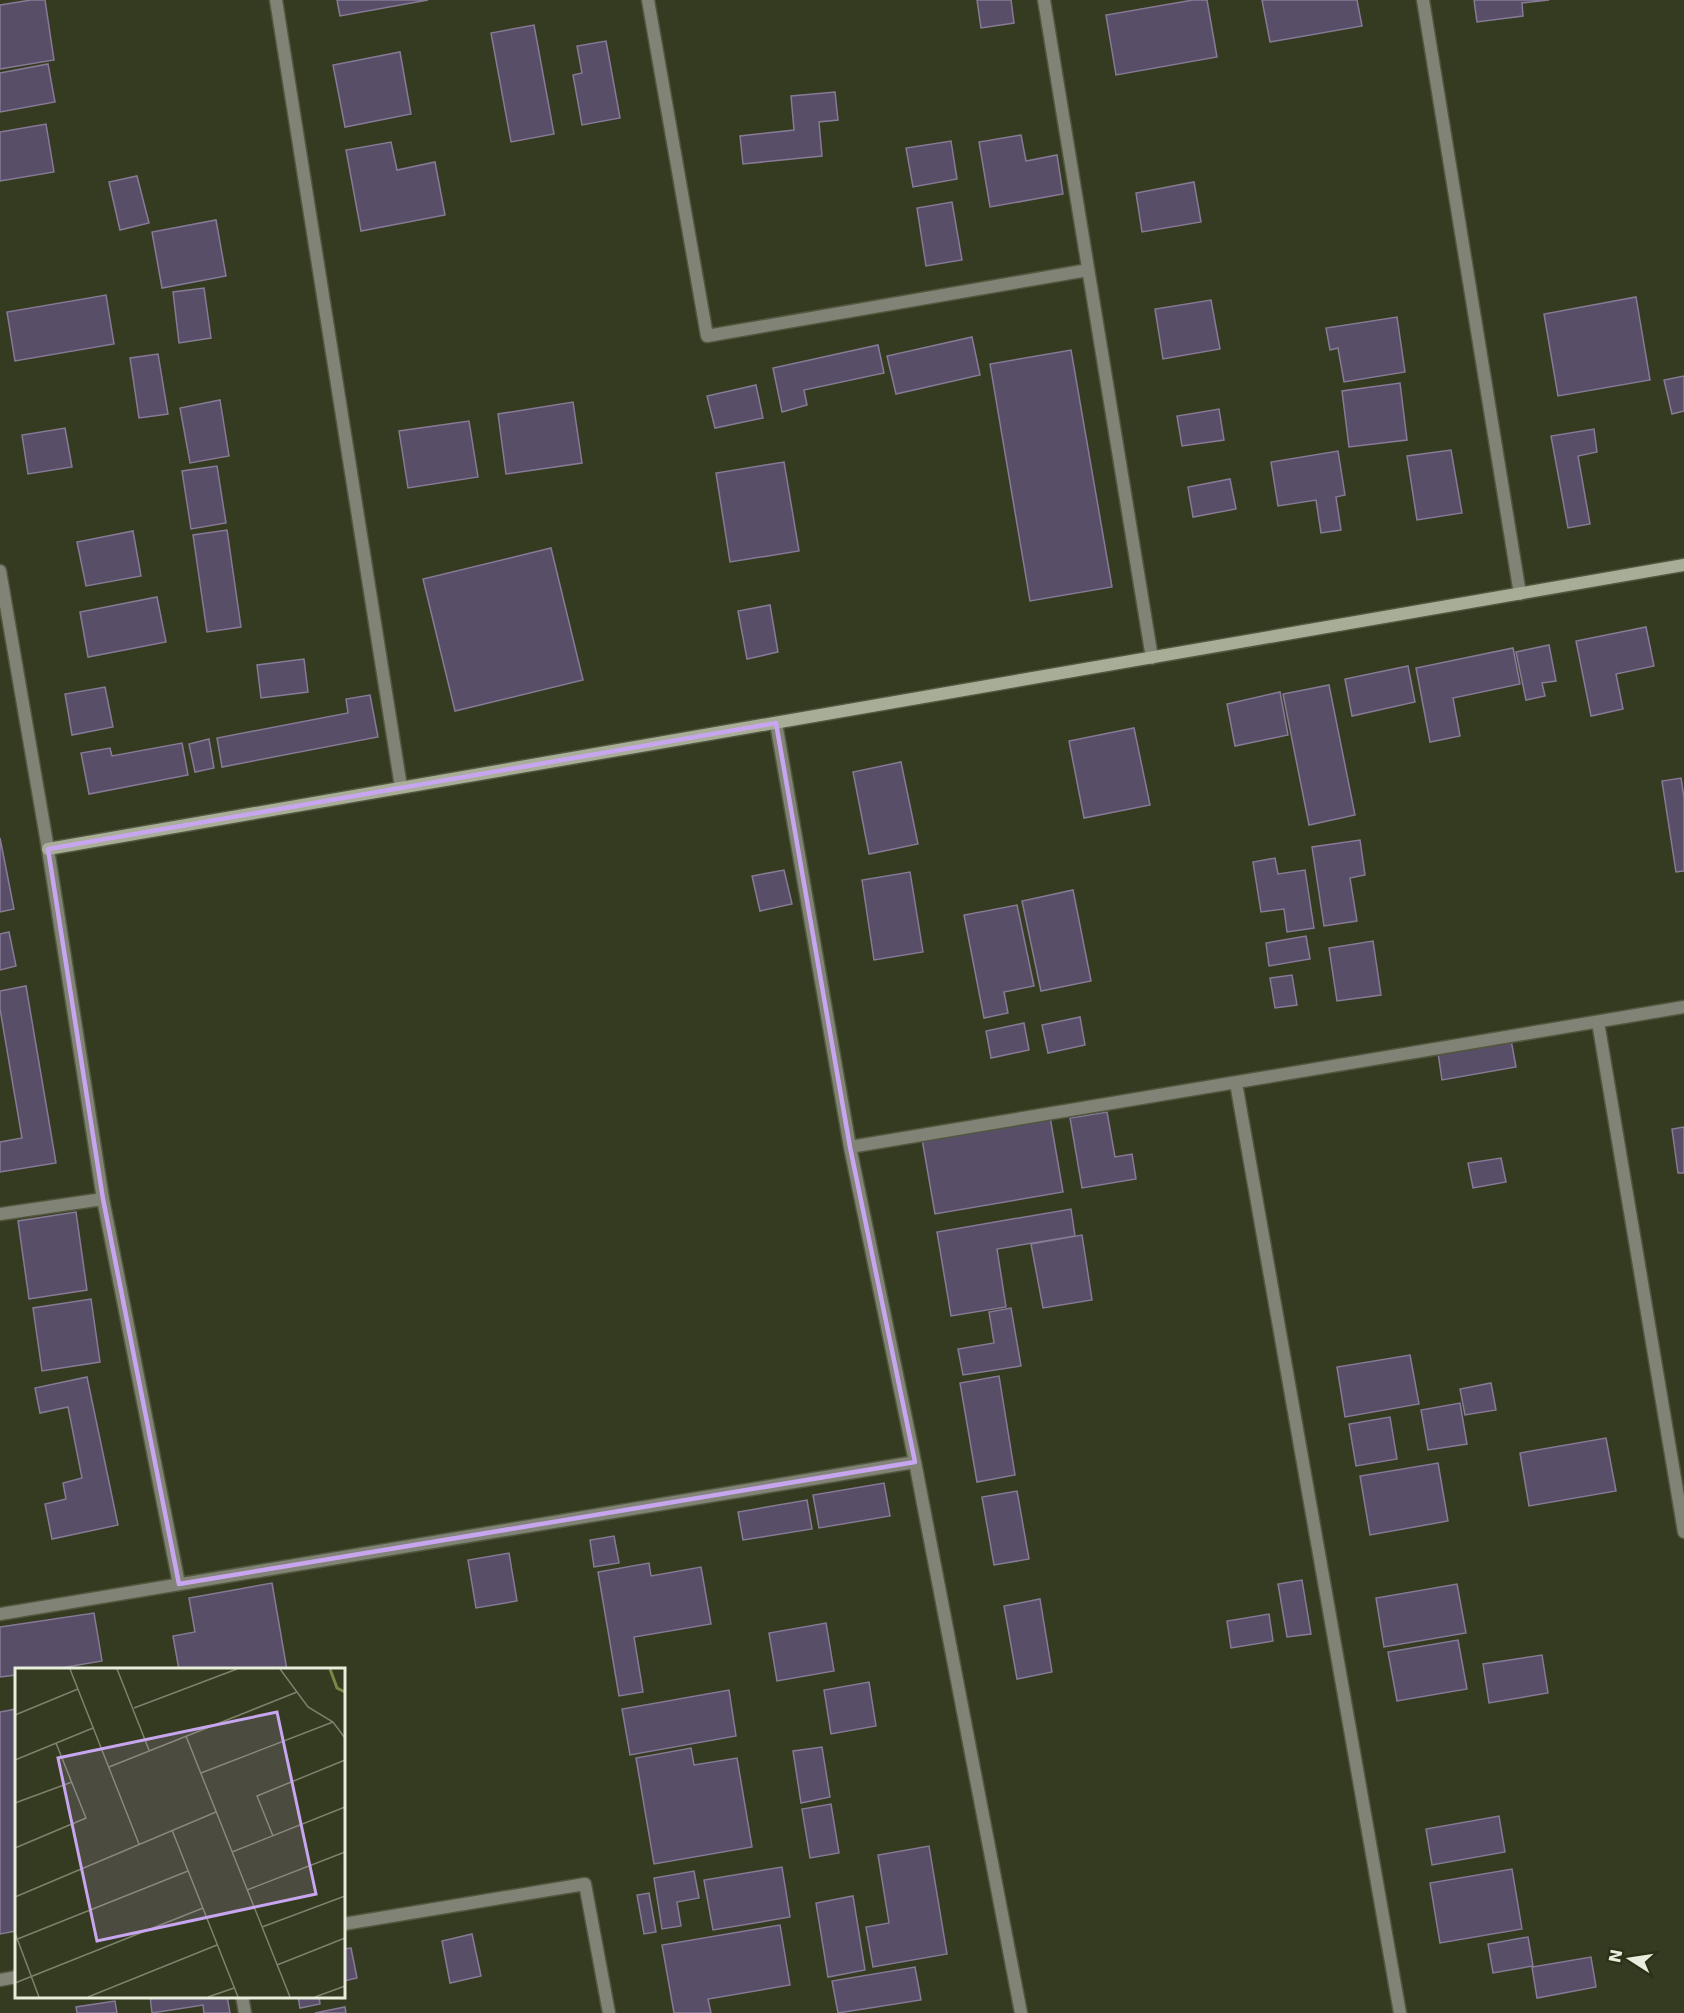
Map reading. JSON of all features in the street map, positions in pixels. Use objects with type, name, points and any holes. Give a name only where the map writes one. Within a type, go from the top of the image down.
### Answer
[{"type":"street","points":[[276,0],[401,788]]},
{"type":"street","points":[[648,0],[707,336],[1088,270]]},
{"type":"street","points":[[1044,0],[1152,658]]},
{"type":"street","points":[[1423,0],[1520,594]]},
{"type":"street","points":[[48,849],[1684,565]]},
{"type":"street","points":[[0,571],[48,849],[103,1199],[179,1584]]},
{"type":"street","points":[[776,723],[850,1147],[915,1462],[1020,2013]]},
{"type":"street","points":[[850,1147],[1684,1007]]},
{"type":"street","points":[[1598,1022],[1684,1532]]},
{"type":"street","points":[[1236,1083],[1400,2013]]},
{"type":"street","points":[[0,1214],[103,1199]]},
{"type":"street","points":[[0,1614],[915,1462]]},
{"type":"street","points":[[345,1924],[585,1884],[609,2013]]},
{"type":"street","points":[[0,1980],[15,1977]]},
{"type":"street","points":[[242,1998],[245,2013]]},
{"type":"highlighted area","points":[[776,723],[850,1147],[915,1462],[179,1584],[103,1199],[48,849]]},
{"type":"building","points":[[45,0],[54,60],[0,69],[0,5]]},
{"type":"building","points":[[337,0],[428,0],[340,16]]},
{"type":"building","points":[[977,0],[1011,0],[1014,23],[981,28]]},
{"type":"building","points":[[1193,0],[1207,0],[1217,57],[1116,75],[1106,15]]},
{"type":"building","points":[[1262,0],[1357,0],[1362,26],[1270,42]]},
{"type":"building","points":[[1474,0],[1549,0],[1522,3],[1523,16],[1477,22]]},
{"type":"building","points":[[534,25],[554,134],[511,142],[491,33]]},
{"type":"building","points":[[606,41],[620,118],[582,125],[573,75],[582,73],[577,46]]},
{"type":"building","points":[[400,52],[411,114],[345,127],[333,65]]},
{"type":"building","points":[[48,64],[55,102],[0,112],[0,73]]},
{"type":"building","points":[[835,92],[838,120],[819,122],[822,156],[743,164],[740,136],[794,130],[791,96]]},
{"type":"building","points":[[46,124],[54,172],[0,181],[0,132]]},
{"type":"building","points":[[1021,135],[1026,161],[1057,155],[1063,194],[990,207],[979,142]]},
{"type":"building","points":[[951,141],[957,179],[913,187],[906,148]]},
{"type":"building","points":[[391,142],[397,170],[435,162],[445,215],[361,231],[346,150]]},
{"type":"building","points":[[137,176],[149,223],[120,230],[109,182]]},
{"type":"building","points":[[1194,182],[1201,222],[1142,232],[1136,193]]},
{"type":"building","points":[[952,202],[962,260],[926,266],[917,208]]},
{"type":"building","points":[[216,220],[226,276],[162,288],[152,232]]},
{"type":"building","points":[[204,288],[211,338],[179,343],[173,292]]},
{"type":"building","points":[[106,295],[114,344],[15,361],[7,312]]},
{"type":"building","points":[[1636,297],[1650,380],[1558,396],[1544,314]]},
{"type":"building","points":[[1211,300],[1220,349],[1163,359],[1155,309]]},
{"type":"building","points":[[1397,317],[1405,372],[1344,382],[1338,348],[1330,350],[1326,328]]},
{"type":"building","points":[[972,337],[980,375],[896,394],[887,356]]},
{"type":"building","points":[[878,345],[884,373],[804,390],[807,405],[782,412],[773,368]]},
{"type":"building","points":[[1071,350],[1112,587],[1030,601],[990,364]]},
{"type":"building","points":[[158,354],[168,414],[139,418],[130,358]]},
{"type":"building","points":[[1684,376],[1684,411],[1672,414],[1664,380]]},
{"type":"building","points":[[1400,383],[1407,440],[1349,447],[1342,391]]},
{"type":"building","points":[[756,385],[763,418],[715,428],[707,396]]},
{"type":"building","points":[[220,400],[229,456],[190,463],[180,408]]},
{"type":"building","points":[[573,402],[582,463],[506,474],[498,414]]},
{"type":"building","points":[[1219,409],[1224,440],[1182,446],[1177,416]]},
{"type":"building","points":[[469,421],[478,477],[408,488],[399,431]]},
{"type":"building","points":[[65,428],[72,467],[28,474],[22,435]]},
{"type":"building","points":[[1594,429],[1597,452],[1578,456],[1590,524],[1568,528],[1551,436]]},
{"type":"building","points":[[1451,450],[1462,513],[1417,520],[1407,456]]},
{"type":"building","points":[[1338,451],[1345,495],[1336,497],[1341,530],[1321,533],[1316,500],[1278,506],[1271,462]]},
{"type":"building","points":[[784,462],[799,551],[730,562],[716,473]]},
{"type":"building","points":[[217,466],[226,523],[191,529],[182,471]]},
{"type":"building","points":[[1230,479],[1236,509],[1193,517],[1188,487]]},
{"type":"building","points":[[227,530],[241,627],[207,632],[193,535]]},
{"type":"building","points":[[133,531],[141,576],[86,586],[77,542]]},
{"type":"building","points":[[551,548],[583,680],[455,711],[423,579]]},
{"type":"building","points":[[157,597],[166,642],[88,657],[80,612]]},
{"type":"building","points":[[770,605],[778,652],[747,659],[738,611]]},
{"type":"building","points":[[1646,627],[1654,666],[1616,674],[1623,709],[1591,716],[1576,641]]},
{"type":"building","points":[[1549,645],[1556,681],[1542,683],[1545,696],[1526,700],[1516,652]]},
{"type":"building","points":[[1513,648],[1520,684],[1453,698],[1460,736],[1430,742],[1416,668]]},
{"type":"building","points":[[304,659],[308,692],[261,698],[257,665]]},
{"type":"building","points":[[1408,666],[1415,702],[1352,716],[1345,679]]},
{"type":"building","points":[[1329,685],[1355,815],[1309,825],[1283,694]]},
{"type":"building","points":[[105,687],[113,727],[72,735],[65,694]]},
{"type":"building","points":[[1280,692],[1288,735],[1235,746],[1227,704]]},
{"type":"building","points":[[370,695],[378,737],[222,767],[217,738],[348,713],[346,699]]},
{"type":"building","points":[[1134,728],[1150,805],[1084,818],[1069,741]]},
{"type":"building","points":[[209,739],[214,768],[195,772],[189,744]]},
{"type":"building","points":[[182,743],[188,775],[89,794],[81,753],[110,748],[112,756]]},
{"type":"building","points":[[901,762],[918,844],[869,854],[853,772]]},
{"type":"building","points":[[1681,778],[1684,798],[1684,871],[1676,872],[1662,781]]},
{"type":"building","points":[[0,838],[14,909],[0,912]]},
{"type":"building","points":[[1360,840],[1365,875],[1350,878],[1357,921],[1324,926],[1312,847]]},
{"type":"building","points":[[1275,858],[1278,874],[1305,870],[1314,928],[1287,932],[1284,909],[1261,912],[1253,862]]},
{"type":"building","points":[[784,870],[792,904],[760,911],[752,876]]},
{"type":"building","points":[[910,872],[923,952],[874,960],[862,880]]},
{"type":"building","points":[[1073,890],[1091,981],[1041,991],[1022,901]]},
{"type":"building","points":[[1017,905],[1034,986],[1004,992],[1008,1013],[984,1018],[964,915]]},
{"type":"building","points":[[9,932],[16,966],[0,970],[0,934]]},
{"type":"building","points":[[1306,936],[1310,959],[1269,966],[1266,943]]},
{"type":"building","points":[[1373,941],[1381,995],[1337,1001],[1329,948]]},
{"type":"building","points":[[1292,975],[1297,1005],[1275,1008],[1270,978]]},
{"type":"building","points":[[26,986],[56,1163],[0,1172],[0,1142],[22,1138],[0,1009],[0,991]]},
{"type":"building","points":[[1080,1017],[1085,1045],[1048,1053],[1042,1025]]},
{"type":"building","points":[[1024,1023],[1029,1050],[991,1058],[986,1031]]},
{"type":"building","points":[[1511,1040],[1516,1067],[1442,1080],[1438,1053]]},
{"type":"building","points":[[1107,1112],[1115,1157],[1132,1154],[1136,1179],[1082,1188],[1070,1118]]},
{"type":"building","points":[[1050,1117],[1063,1192],[935,1214],[922,1139]]},
{"type":"building","points":[[1684,1127],[1684,1173],[1678,1173],[1672,1129]]},
{"type":"building","points":[[1501,1158],[1506,1182],[1473,1188],[1468,1163]]},
{"type":"building","points":[[1071,1209],[1075,1236],[997,1249],[1006,1307],[951,1316],[937,1232]]},
{"type":"building","points":[[76,1212],[87,1290],[29,1299],[18,1221]]},
{"type":"building","points":[[1082,1235],[1092,1300],[1043,1308],[1031,1244]]},
{"type":"building","points":[[91,1299],[100,1362],[42,1371],[33,1308]]},
{"type":"building","points":[[1011,1308],[1021,1366],[963,1375],[958,1349],[994,1343],[989,1312]]},
{"type":"building","points":[[1410,1355],[1419,1404],[1345,1417],[1337,1367]]},
{"type":"building","points":[[999,1376],[1015,1475],[977,1482],[960,1383]]},
{"type":"building","points":[[87,1377],[118,1525],[52,1539],[45,1504],[66,1499],[63,1483],[82,1478],[68,1407],[40,1413],[35,1388]]},
{"type":"building","points":[[1491,1383],[1496,1410],[1465,1415],[1460,1389]]},
{"type":"building","points":[[1460,1403],[1467,1444],[1428,1450],[1421,1410]]},
{"type":"building","points":[[1390,1417],[1397,1459],[1356,1466],[1349,1424]]},
{"type":"building","points":[[1606,1438],[1616,1491],[1529,1506],[1520,1453]]},
{"type":"building","points":[[1438,1463],[1448,1521],[1370,1535],[1360,1476]]},
{"type":"building","points":[[884,1483],[890,1516],[819,1528],[813,1495]]},
{"type":"building","points":[[1017,1491],[1029,1559],[994,1565],[982,1497]]},
{"type":"building","points":[[807,1500],[812,1529],[743,1540],[738,1512]]},
{"type":"building","points":[[614,1536],[619,1563],[594,1567],[590,1540]]},
{"type":"building","points":[[509,1553],[517,1601],[476,1608],[468,1560]]},
{"type":"building","points":[[649,1563],[651,1576],[701,1567],[711,1624],[634,1637],[643,1692],[619,1696],[598,1572]]},
{"type":"building","points":[[1302,1580],[1311,1634],[1287,1637],[1278,1584]]},
{"type":"building","points":[[272,1583],[287,1668],[179,1668],[173,1636],[195,1632],[189,1598]]},
{"type":"building","points":[[1457,1584],[1466,1633],[1384,1647],[1376,1598]]},
{"type":"building","points":[[1040,1599],[1052,1672],[1017,1679],[1004,1606]]},
{"type":"building","points":[[94,1613],[102,1661],[61,1668],[15,1668],[15,1675],[0,1677],[0,1627]]},
{"type":"building","points":[[1269,1614],[1273,1641],[1231,1648],[1227,1621]]},
{"type":"building","points":[[826,1623],[834,1671],[777,1681],[769,1633]]},
{"type":"building","points":[[1458,1640],[1467,1689],[1397,1701],[1388,1652]]},
{"type":"building","points":[[1542,1655],[1548,1693],[1489,1703],[1483,1664]]},
{"type":"building","points":[[869,1682],[876,1726],[831,1734],[824,1690]]},
{"type":"building","points":[[729,1690],[736,1736],[630,1755],[622,1709]]},
{"type":"building","points":[[15,1709],[15,1931],[0,1934],[0,1712]]},
{"type":"building","points":[[822,1747],[830,1797],[801,1803],[793,1751]]},
{"type":"building","points":[[691,1748],[694,1765],[737,1758],[752,1847],[654,1864],[636,1758]]},
{"type":"building","points":[[831,1804],[839,1853],[810,1858],[802,1809]]},
{"type":"building","points":[[1499,1816],[1505,1852],[1432,1865],[1426,1829]]},
{"type":"building","points":[[929,1846],[947,1954],[873,1967],[866,1927],[889,1923],[878,1855]]},
{"type":"building","points":[[782,1867],[790,1917],[713,1930],[704,1880]]},
{"type":"building","points":[[1512,1869],[1522,1929],[1440,1943],[1430,1883]]},
{"type":"building","points":[[694,1871],[699,1898],[677,1902],[681,1926],[662,1929],[654,1878]]},
{"type":"building","points":[[649,1893],[656,1932],[644,1934],[637,1895]]},
{"type":"building","points":[[853,1896],[865,1970],[828,1977],[816,1903]]},
{"type":"building","points":[[780,1925],[790,1985],[708,1999],[711,2013],[674,2013],[662,1945]]},
{"type":"building","points":[[472,1934],[481,1976],[450,1983],[442,1941]]},
{"type":"building","points":[[1528,1937],[1533,1966],[1493,1973],[1488,1944]]},
{"type":"building","points":[[351,1948],[357,1978],[345,1981],[345,1949]]},
{"type":"building","points":[[1591,1957],[1596,1987],[1537,1998],[1532,1967]]},
{"type":"building","points":[[915,1967],[921,2000],[838,2013],[832,1981]]},
{"type":"building","points":[[150,1998],[227,1998],[230,2013],[204,2013],[203,2005],[152,2013]]},
{"type":"building","points":[[298,1998],[319,1998],[320,2004],[300,2008]]},
{"type":"building","points":[[115,2001],[117,2013],[77,2013],[76,2007]]},
{"type":"building","points":[[345,2007],[346,2013],[315,2013]]}]
